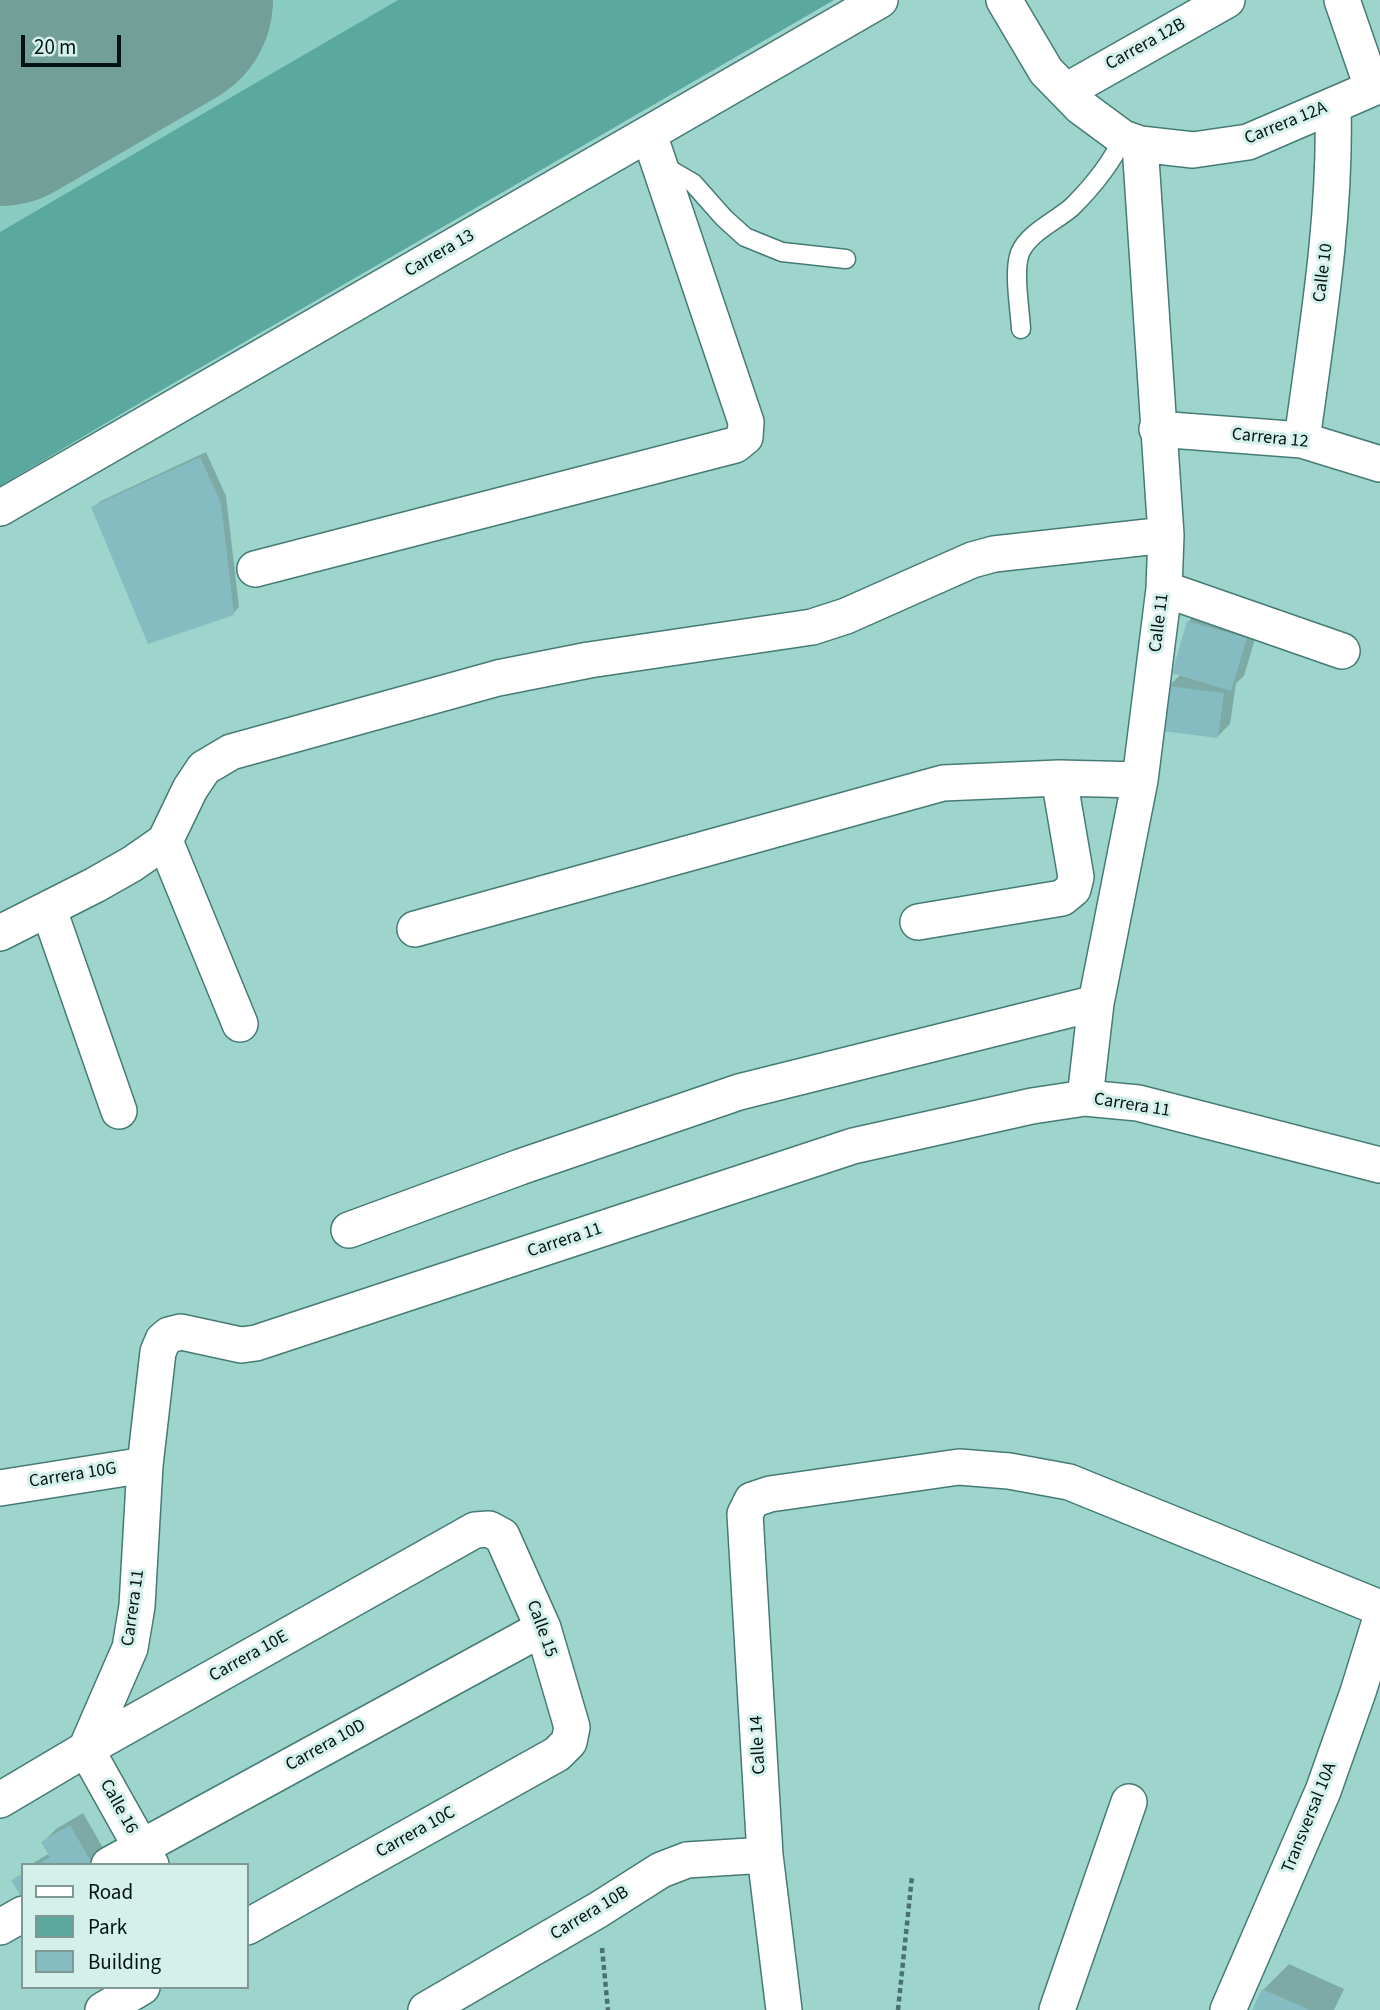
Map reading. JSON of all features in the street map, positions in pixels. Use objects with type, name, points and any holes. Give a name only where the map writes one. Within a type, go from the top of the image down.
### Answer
[{"type":"street","name":"Carrera 13","points":[[0,509],[654,149],[880,0]]},
{"type":"street","name":"Carrera 12A","points":[[1004,0],[1046,71],[1081,107],[1132,141],[1193,150],[1248,142],[1376,86]]},
{"type":"street","name":"Carrera 12B","points":[[1066,91],[1227,0]]},
{"type":"street","points":[[1342,0],[1376,86]]},
{"type":"street","name":"Calle 10","points":[[1303,440],[1328,244],[1334,157],[1333,106]]},
{"type":"street","name":"Calle 11","points":[[1085,1098],[1096,1003],[1140,780],[1164,589],[1166,535],[1132,141]]},
{"type":"street","points":[[255,569],[735,445],[745,437],[746,422],[654,149]]},
{"type":"street","name":"Carrera 12","points":[[1157,429],[1303,440],[1380,464]]},
{"type":"street","points":[[0,933],[49,910],[132,864],[165,841],[190,789],[204,768],[231,752],[498,678],[589,660],[811,627],[846,616],[972,560],[994,554],[1166,535]]},
{"type":"street","points":[[1164,589],[1342,651]]},
{"type":"street","points":[[415,929],[943,783],[1059,778],[1140,780]]},
{"type":"street","points":[[918,922],[1062,898],[1073,889],[1076,877],[1059,778]]},
{"type":"street","points":[[165,841],[240,1024]]},
{"type":"street","points":[[49,910],[120,1111]]},
{"type":"street","points":[[349,1230],[520,1167],[739,1092],[1096,1003]]},
{"type":"street","name":"Carrera 11","points":[[86,1749],[130,1648],[137,1606],[145,1465],[158,1352],[163,1340],[169,1335],[181,1332],[241,1345],[256,1343],[853,1146],[1032,1106],[1085,1098],[1138,1103],[1380,1165]]},
{"type":"street","name":"Carrera 10G","points":[[0,1488],[145,1465]]},
{"type":"street","name":"Calle 14","points":[[784,2010],[765,1855],[745,1514],[752,1500],[770,1494],[959,1467],[1009,1471],[1069,1482],[1380,1608]]},
{"type":"street","name":"Carrera 10E","points":[[0,1800],[475,1530],[489,1529],[502,1535]]},
{"type":"street","name":"Calle 15","points":[[502,1535],[543,1628],[572,1727]]},
{"type":"street","name":"Transversal 10A","points":[[1228,2010],[1323,1791],[1380,1621]]},
{"type":"street","name":"Carrera 10D","points":[[117,1863],[145,1856],[543,1628]]},
{"type":"street","name":"Carrera 10C","points":[[248,1926],[557,1754],[569,1742],[572,1727]]},
{"type":"street","name":"Calle 16","points":[[86,1749],[145,1856]]},
{"type":"street","points":[[1057,2010],[1129,1802]]},
{"type":"street","name":"Carrera 10B","points":[[426,2010],[598,1910],[661,1870],[687,1860],[765,1855]]},
{"type":"street","points":[[0,1927],[21,1915]]},
{"type":"street","points":[[103,2010],[139,1989]]},
{"type":"lane","points":[[1021,329],[1017,262],[1021,251],[1027,242],[1073,206],[1132,141]]},
{"type":"lane","points":[[654,149],[693,183],[745,237],[782,252],[846,259]]},
{"type":"path","points":[[898,2010],[912,1876]]},
{"type":"path","points":[[598,1910],[608,2010]]},
{"type":"shaded area","points":[[0,0],[834,0],[0,486]]},
{"type":"green space","points":[[398,0],[834,0],[0,486],[0,232]]},
{"type":"building","points":[[200,457],[221,503],[234,615],[148,644],[91,507]]},
{"type":"building","points":[[1187,621],[1247,638],[1231,691],[1172,673]]},
{"type":"building","points":[[1167,686],[1224,693],[1218,738],[1162,731]]},
{"type":"building","points":[[70,1825],[92,1863],[40,1863],[50,1857],[41,1842]]},
{"type":"building","points":[[21,1874],[21,1897],[11,1880]]},
{"type":"building","points":[[1262,1989],[1310,2010],[1252,2010]]},
{"type":"runway","points":[[0,94],[161,0]]}]
